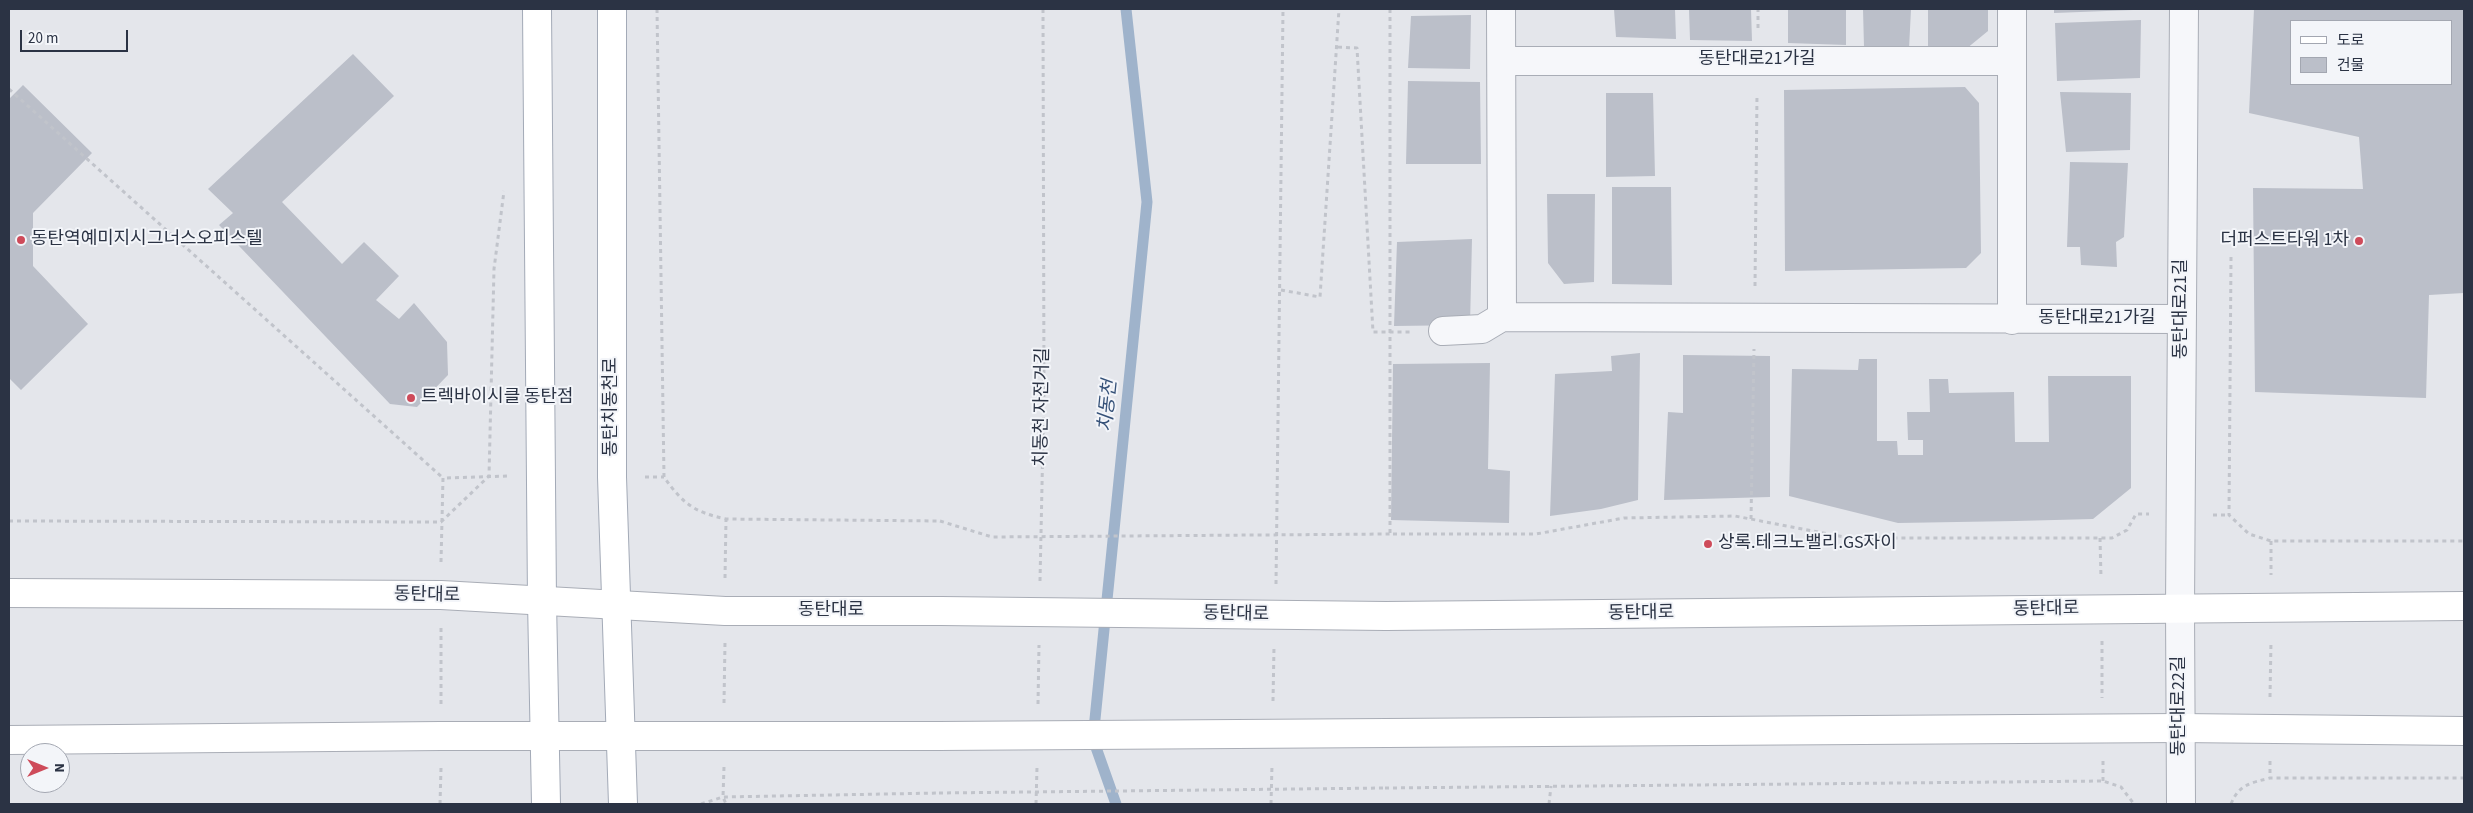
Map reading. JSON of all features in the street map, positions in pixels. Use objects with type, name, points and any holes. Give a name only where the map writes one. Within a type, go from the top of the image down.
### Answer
[{"type":"main road","points":[[537,9],[542,601],[546,804]]},
{"type":"main road","name":"동탄치동천로","points":[[612,9],[612,477],[623,804]]},
{"type":"main road","name":"동탄대로","points":[[9,593],[441,595],[725,611],[941,611],[1386,616],[2464,606]]},
{"type":"main road","points":[[9,740],[441,736],[939,736],[2103,728],[2464,731]]},
{"type":"street","points":[[1501,9],[1502,317]]},
{"type":"street","points":[[2012,9],[2012,320]]},
{"type":"street","name":"동탄대로21길","points":[[2180,608],[2184,9]]},
{"type":"street","name":"동탄대로21가길","points":[[1502,61],[2012,61]]},
{"type":"street","name":"동탄대로21가길","points":[[1443,331],[1482,329],[1502,317],[2182,319]]},
{"type":"street","name":"동탄대로22길","points":[[2180,608],[2181,804]]},
{"type":"path","points":[[657,9],[664,477],[678,497],[693,509],[726,519],[940,521],[992,537],[1536,534],[1624,518],[1735,516],[1849,538],[2112,538],[2127,530],[2136,514]]},
{"type":"path","name":"치동천 자전거길","points":[[1040,588],[1044,391],[1043,9]]},
{"type":"path","points":[[1276,586],[1283,9]]},
{"type":"path","points":[[1281,290],[1320,296],[1338,47],[1339,9]]},
{"type":"path","points":[[1390,9],[1390,534]]},
{"type":"path","points":[[1751,519],[1758,9]]},
{"type":"path","points":[[1338,47],[1357,48],[1373,332],[1443,331]]},
{"type":"path","points":[[9,89],[443,478],[490,476]]},
{"type":"path","points":[[2231,257],[2230,515],[2249,534],[2271,540],[2464,541]]},
{"type":"path","points":[[9,521],[441,522],[490,476],[494,269]]},
{"type":"path","points":[[440,804],[441,522],[443,478]]},
{"type":"path","points":[[726,519],[723,796],[726,804]]},
{"type":"path","points":[[2100,538],[2103,781]]},
{"type":"path","points":[[2270,778],[2271,540]]},
{"type":"path","points":[[1038,706],[1039,637]]},
{"type":"path","points":[[1273,705],[1274,646]]},
{"type":"path","points":[[1271,804],[1272,755]]},
{"type":"path","points":[[1036,804],[1037,765]]},
{"type":"path","points":[[2231,804],[2236,792],[2250,783],[2270,778],[2464,778]]},
{"type":"path","points":[[701,804],[723,796],[2103,781],[2121,787],[2134,804]]},
{"type":"path","points":[[1550,804],[1551,786]]},
{"type":"building","points":[[1614,9],[1675,9],[1676,39],[1616,37]]},
{"type":"building","points":[[1689,9],[1751,9],[1752,41],[1690,40]]},
{"type":"building","points":[[1788,9],[1846,9],[1846,45],[1788,43]]},
{"type":"building","points":[[1863,9],[1911,9],[1909,49],[1864,47]]},
{"type":"building","points":[[1928,9],[1988,9],[1988,31],[1966,49],[1928,50]]},
{"type":"building","points":[[2054,9],[2133,9],[2133,10],[2054,13]]},
{"type":"building","name":"더퍼스트타워 1차","points":[[2254,9],[2464,9],[2464,293],[2429,295],[2426,398],[2255,392],[2253,188],[2363,189],[2359,137],[2249,113]]},
{"type":"building","points":[[1471,15],[1470,69],[1408,68],[1411,16]]},
{"type":"building","points":[[2141,20],[2140,78],[2057,81],[2055,23]]},
{"type":"building","points":[[353,54],[394,96],[282,202],[342,264],[364,242],[399,276],[376,300],[399,319],[414,303],[447,342],[448,375],[417,407],[390,404],[219,225],[233,213],[208,189]]},
{"type":"building","points":[[1408,81],[1480,82],[1481,164],[1406,164]]},
{"type":"building","name":"동탄역예미지시그너스오피스텔","points":[[23,85],[92,153],[33,213],[33,266],[88,324],[21,390],[9,378],[9,99]]},
{"type":"building","points":[[1965,87],[1979,103],[1981,253],[1966,268],[1785,271],[1784,90]]},
{"type":"building","points":[[2060,92],[2131,93],[2130,150],[2066,152]]},
{"type":"building","points":[[1606,93],[1653,93],[1655,176],[1606,177]]},
{"type":"building","points":[[2070,162],[2128,163],[2124,237],[2116,242],[2117,267],[2081,265],[2080,247],[2067,247]]},
{"type":"building","points":[[1612,187],[1671,187],[1672,285],[1612,284]]},
{"type":"building","points":[[1547,194],[1595,194],[1594,282],[1564,284],[1548,263]]},
{"type":"building","points":[[1472,239],[1470,325],[1394,326],[1397,242]]},
{"type":"building","points":[[1640,353],[1638,500],[1601,509],[1550,516],[1555,374],[1612,371],[1611,356]]},
{"type":"building","points":[[1683,355],[1770,356],[1770,497],[1664,500],[1668,412],[1683,413]]},
{"type":"building","points":[[1859,359],[1877,359],[1877,441],[1897,441],[1898,455],[1923,455],[1923,440],[1908,440],[1907,412],[1930,412],[1929,379],[1948,379],[1949,393],[2014,392],[2015,442],[2049,442],[2048,376],[2131,376],[2131,488],[2093,519],[2016,521],[1898,523],[1789,496],[1792,369],[1858,370]]},
{"type":"building","points":[[1490,363],[1488,469],[1510,471],[1509,523],[1391,520],[1393,364]]},
{"type":"waterway","name":"치동천","points":[[1116,804],[1093,739],[1147,202],[1126,9]]},
{"type":"place","name":"동탄역예미지시그너스오피스텔","points":[[21,240]]},
{"type":"place","name":"더퍼스트타워 1차","points":[[2359,241]]},
{"type":"place","name":"트렉바이시클 동탄점","points":[[411,398]]},
{"type":"place","name":"상록.테크노밸리.GS자이","points":[[1708,544]]}]
